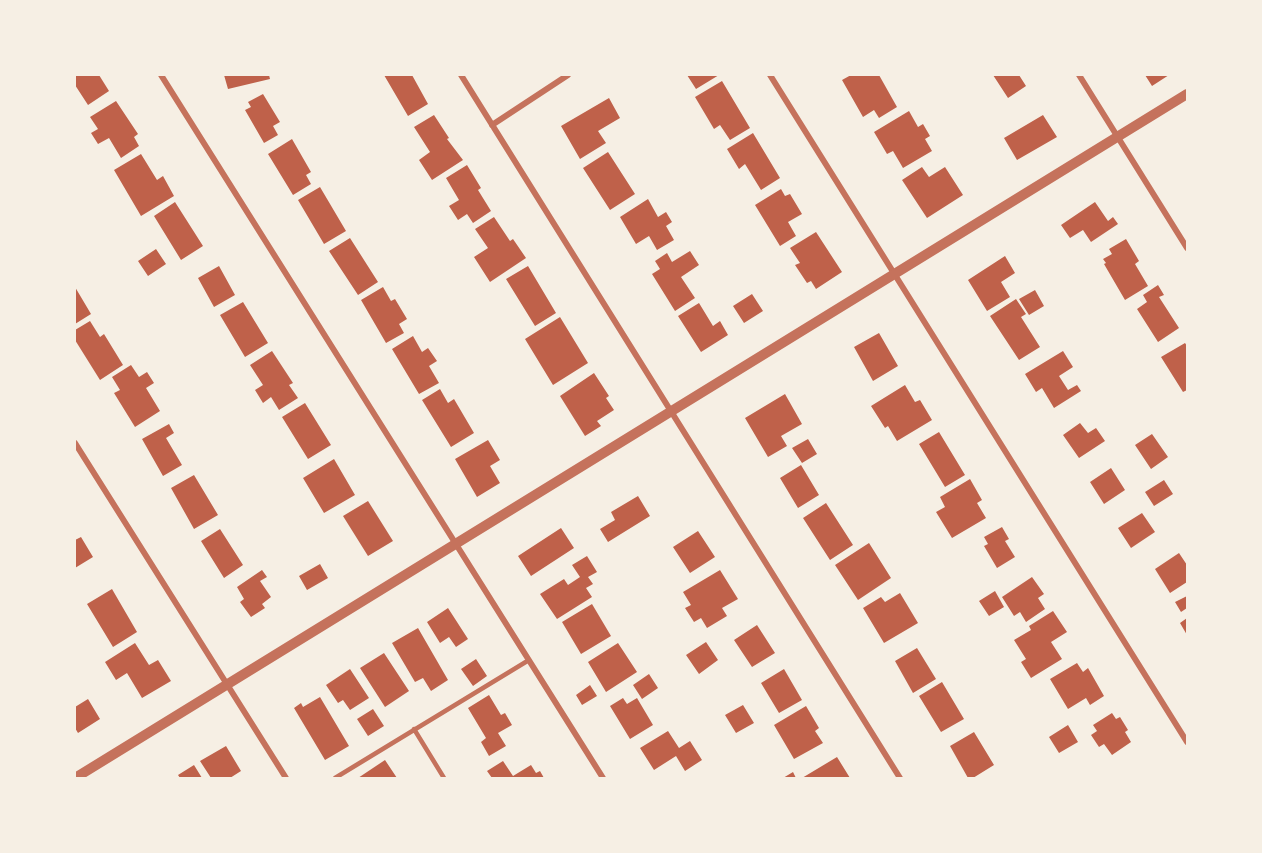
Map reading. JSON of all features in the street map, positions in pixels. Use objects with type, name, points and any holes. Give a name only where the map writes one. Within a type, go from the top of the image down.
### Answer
[{"type":"street","points":[[161,75],[603,778]]},
{"type":"street","points":[[461,75],[900,778]]},
{"type":"street","points":[[492,125],[568,75]]},
{"type":"street","points":[[770,75],[1187,741]]},
{"type":"street","points":[[1079,75],[1187,248]]},
{"type":"street","points":[[75,778],[1187,94]]},
{"type":"street","points":[[75,443],[286,778]]},
{"type":"lane","points":[[335,778],[530,660]]},
{"type":"lane","points":[[414,729],[444,778]]},
{"type":"building","points":[[75,75],[99,75],[109,91],[88,105],[75,85]]},
{"type":"building","points":[[224,75],[269,75],[270,79],[228,89]]},
{"type":"building","points":[[384,75],[412,75],[428,104],[408,116]]},
{"type":"building","points":[[687,75],[719,75],[696,89]]},
{"type":"building","points":[[851,75],[879,75],[897,107],[879,118],[874,110],[863,117],[842,80]]},
{"type":"building","points":[[993,75],[1019,75],[1026,86],[1008,98]]},
{"type":"building","points":[[1145,75],[1169,75],[1152,86]]},
{"type":"building","points":[[722,81],[750,128],[730,140],[720,125],[714,129],[695,97]]},
{"type":"building","points":[[263,94],[280,122],[273,126],[278,135],[264,143],[245,110],[251,107],[248,102]]},
{"type":"building","points":[[609,98],[620,118],[598,131],[606,143],[580,159],[561,126]]},
{"type":"building","points":[[116,101],[138,134],[134,137],[139,146],[121,158],[109,138],[98,144],[91,133],[98,129],[90,117]]},
{"type":"building","points":[[909,111],[918,127],[923,124],[930,136],[925,139],[932,151],[903,168],[893,151],[887,154],[874,132]]},
{"type":"building","points":[[434,115],[449,138],[447,139],[463,160],[432,180],[419,160],[430,152],[414,127]]},
{"type":"building","points":[[1043,115],[1057,137],[1017,160],[1004,138]]},
{"type":"building","points":[[753,133],[780,178],[761,190],[745,164],[739,169],[727,149]]},
{"type":"building","points":[[292,139],[311,172],[306,175],[311,184],[293,195],[268,154]]},
{"type":"building","points":[[608,152],[635,194],[610,210],[583,168]]},
{"type":"building","points":[[141,154],[157,180],[163,176],[174,196],[141,216],[114,170]]},
{"type":"building","points":[[467,165],[481,188],[478,190],[491,211],[473,223],[467,214],[458,220],[449,206],[459,200],[446,178]]},
{"type":"building","points":[[922,167],[929,177],[945,167],[963,195],[927,218],[902,180]]},
{"type":"building","points":[[320,187],[346,231],[324,244],[298,200]]},
{"type":"building","points":[[781,189],[785,196],[790,194],[802,214],[788,222],[796,236],[780,246],[755,205]]},
{"type":"building","points":[[648,199],[658,217],[666,212],[672,222],[666,226],[674,240],[657,250],[649,236],[636,244],[620,217]]},
{"type":"building","points":[[175,202],[203,246],[181,260],[154,216]]},
{"type":"building","points":[[1095,202],[1108,221],[1113,217],[1118,224],[1091,242],[1083,230],[1070,238],[1061,225]]},
{"type":"building","points":[[494,217],[510,241],[513,239],[526,258],[490,282],[474,257],[488,248],[475,229]]},
{"type":"building","points":[[816,232],[842,272],[816,289],[811,281],[807,283],[795,265],[800,263],[790,248]]},
{"type":"building","points":[[350,238],[378,282],[358,295],[329,251]]},
{"type":"building","points":[[1126,239],[1139,261],[1135,264],[1148,286],[1125,300],[1103,259],[1112,254],[1109,249]]},
{"type":"building","points":[[156,249],[166,264],[148,276],[138,261]]},
{"type":"building","points":[[690,251],[699,265],[681,277],[695,298],[675,311],[652,274],[660,269],[655,261],[667,253],[672,262]]},
{"type":"building","points":[[1005,256],[1015,273],[1001,282],[1010,297],[987,311],[968,280]]},
{"type":"building","points":[[219,266],[235,295],[214,307],[198,278]]},
{"type":"building","points":[[528,266],[556,313],[535,326],[506,279]]},
{"type":"building","points":[[1158,285],[1164,295],[1159,297],[1179,328],[1158,342],[1137,309],[1147,302],[1143,295]]},
{"type":"building","points":[[75,287],[91,314],[75,324]]},
{"type":"building","points":[[383,287],[391,301],[395,299],[407,319],[399,324],[404,333],[386,343],[361,300]]},
{"type":"building","points":[[1035,290],[1044,306],[1029,315],[1019,299]]},
{"type":"building","points":[[752,294],[763,311],[744,323],[733,306]]},
{"type":"building","points":[[1016,299],[1026,314],[1021,317],[1040,347],[1019,360],[990,316]]},
{"type":"building","points":[[243,302],[268,343],[245,357],[220,315]]},
{"type":"building","points":[[699,303],[713,326],[720,321],[728,335],[701,352],[678,316]]},
{"type":"building","points":[[560,317],[588,363],[553,385],[525,339]]},
{"type":"building","points":[[90,321],[100,337],[104,334],[123,365],[100,380],[75,340],[75,330]]},
{"type":"building","points":[[879,333],[898,366],[873,381],[854,347]]},
{"type":"building","points":[[413,336],[422,352],[428,348],[437,361],[429,366],[439,383],[419,394],[392,349]]},
{"type":"building","points":[[1185,343],[1187,346],[1187,390],[1183,392],[1161,357]]},
{"type":"building","points":[[272,351],[293,383],[289,385],[298,398],[279,410],[271,397],[263,403],[255,390],[263,385],[250,365]]},
{"type":"building","points":[[1063,351],[1073,367],[1059,376],[1068,390],[1077,385],[1081,391],[1054,408],[1042,388],[1036,392],[1025,374]]},
{"type":"building","points":[[131,365],[139,377],[147,372],[154,383],[146,388],[160,411],[135,427],[114,393],[120,390],[112,377]]},
{"type":"building","points":[[594,373],[609,396],[606,398],[614,410],[597,421],[601,426],[585,436],[560,396]]},
{"type":"building","points":[[905,385],[915,402],[920,400],[932,420],[897,441],[888,426],[885,428],[871,406]]},
{"type":"building","points":[[440,389],[448,403],[454,399],[474,433],[451,447],[422,400]]},
{"type":"building","points":[[785,394],[802,424],[781,436],[787,446],[768,457],[745,418]]},
{"type":"building","points":[[305,403],[331,445],[308,459],[282,417]]},
{"type":"building","points":[[1080,423],[1088,433],[1096,428],[1105,441],[1079,458],[1063,435]]},
{"type":"building","points":[[169,424],[174,433],[166,438],[182,465],[163,476],[142,439]]},
{"type":"building","points":[[939,432],[965,475],[945,487],[919,444]]},
{"type":"building","points":[[1152,434],[1168,457],[1151,469],[1135,445]]},
{"type":"building","points":[[808,439],[817,454],[802,463],[792,448]]},
{"type":"building","points":[[488,440],[500,460],[490,466],[500,483],[477,497],[455,459]]},
{"type":"building","points":[[334,459],[355,495],[324,513],[303,478]]},
{"type":"building","points":[[801,465],[819,495],[798,508],[780,478]]},
{"type":"building","points":[[1111,468],[1125,490],[1104,504],[1090,482]]},
{"type":"building","points":[[194,475],[218,515],[194,529],[171,488]]},
{"type":"building","points":[[970,479],[982,500],[977,503],[986,518],[952,538],[936,512],[945,507],[940,497]]},
{"type":"building","points":[[1164,480],[1173,494],[1154,506],[1145,492]]},
{"type":"building","points":[[638,496],[650,516],[608,542],[600,529],[615,520],[611,512]]},
{"type":"building","points":[[368,501],[393,541],[368,556],[343,516]]},
{"type":"building","points":[[826,503],[853,545],[830,560],[803,518]]},
{"type":"building","points":[[1142,513],[1155,532],[1131,548],[1118,528]]},
{"type":"building","points":[[1002,527],[1009,539],[1005,541],[1015,557],[997,568],[984,546],[988,544],[984,537]]},
{"type":"building","points":[[561,528],[574,548],[531,576],[518,556]]},
{"type":"building","points":[[220,529],[243,565],[224,578],[201,541]]},
{"type":"building","points":[[698,531],[715,557],[690,573],[673,547]]},
{"type":"building","points":[[81,537],[93,557],[75,568],[75,540]]},
{"type":"building","points":[[869,543],[891,578],[858,600],[835,565]]},
{"type":"building","points":[[1179,553],[1187,565],[1187,582],[1170,593],[1155,569]]},
{"type":"building","points":[[587,556],[597,572],[588,577],[593,584],[586,588],[592,597],[557,619],[540,594],[564,579],[568,585],[580,577],[572,565]]},
{"type":"building","points":[[320,564],[328,578],[307,590],[299,576]]},
{"type":"building","points":[[262,570],[267,577],[260,581],[271,597],[262,604],[265,608],[251,617],[240,602],[244,599],[237,587]]},
{"type":"building","points":[[720,570],[738,599],[722,608],[727,616],[707,628],[701,618],[694,622],[685,608],[691,605],[683,592]]},
{"type":"building","points":[[1032,577],[1044,594],[1038,598],[1045,609],[1026,622],[1020,612],[1014,616],[1002,597]]},
{"type":"building","points":[[112,589],[137,632],[113,647],[87,604]]},
{"type":"building","points":[[995,591],[1004,607],[989,616],[979,601]]},
{"type":"building","points":[[900,593],[918,623],[884,643],[863,608],[881,597],[885,602]]},
{"type":"building","points":[[1187,596],[1187,608],[1181,612],[1175,602]]},
{"type":"building","points":[[592,604],[611,636],[581,654],[562,622]]},
{"type":"building","points":[[448,608],[468,639],[456,647],[449,637],[440,643],[427,622]]},
{"type":"building","points":[[1053,611],[1067,632],[1051,642],[1062,659],[1031,678],[1021,662],[1026,659],[1014,640],[1031,630],[1029,626]]},
{"type":"building","points":[[1187,618],[1187,635],[1180,623]]},
{"type":"building","points":[[757,625],[775,653],[752,667],[734,640]]},
{"type":"building","points":[[418,628],[448,680],[431,691],[423,678],[415,682],[392,643]]},
{"type":"building","points":[[706,642],[718,660],[699,674],[686,655]]},
{"type":"building","points":[[135,643],[149,665],[158,660],[171,681],[142,698],[127,673],[116,680],[105,662]]},
{"type":"building","points":[[618,643],[637,672],[606,692],[588,662]]},
{"type":"building","points":[[917,648],[936,679],[913,693],[895,661]]},
{"type":"building","points":[[384,653],[409,691],[385,707],[360,668]]},
{"type":"building","points":[[476,659],[487,676],[473,686],[461,669]]},
{"type":"building","points":[[1077,663],[1083,672],[1088,668],[1104,696],[1090,705],[1086,698],[1068,709],[1050,679]]},
{"type":"building","points":[[350,669],[369,698],[350,710],[343,700],[338,703],[326,685]]},
{"type":"building","points":[[784,669],[802,700],[779,713],[761,683]]},
{"type":"building","points":[[649,674],[658,688],[642,699],[633,685]]},
{"type":"building","points":[[942,682],[964,719],[941,732],[919,696]]},
{"type":"building","points":[[590,685],[597,696],[582,705],[576,695]]},
{"type":"building","points":[[489,695],[501,715],[505,713],[512,725],[498,733],[506,746],[489,756],[481,742],[486,738],[468,708]]},
{"type":"building","points":[[320,697],[349,746],[325,760],[294,708],[301,703],[303,707]]},
{"type":"building","points":[[623,698],[627,704],[637,698],[653,725],[630,739],[610,706]]},
{"type":"building","points":[[88,699],[100,719],[78,733],[75,728],[75,707]]},
{"type":"building","points":[[743,705],[754,723],[736,733],[725,715]]},
{"type":"building","points":[[806,706],[819,728],[815,731],[823,743],[794,759],[774,725]]},
{"type":"building","points":[[373,709],[384,726],[368,736],[357,719]]},
{"type":"building","points":[[1112,713],[1116,719],[1120,717],[1128,730],[1125,732],[1131,742],[1112,755],[1104,744],[1099,747],[1091,735],[1097,731],[1093,725]]},
{"type":"building","points":[[1068,725],[1078,742],[1059,753],[1049,737]]},
{"type":"building","points":[[668,731],[679,748],[690,741],[702,760],[685,771],[676,756],[654,770],[640,748]]},
{"type":"building","points":[[974,732],[994,765],[973,778],[968,778],[950,746]]},
{"type":"building","points":[[226,746],[241,771],[230,778],[211,778],[200,761]]},
{"type":"building","points":[[837,757],[850,778],[802,778]]},
{"type":"building","points":[[385,760],[397,778],[358,778]]},
{"type":"building","points":[[503,761],[513,776],[531,765],[536,773],[540,771],[544,778],[492,778],[487,771]]},
{"type":"building","points":[[194,765],[202,778],[180,778],[178,775]]},
{"type":"building","points":[[793,772],[796,778],[783,778]]}]
